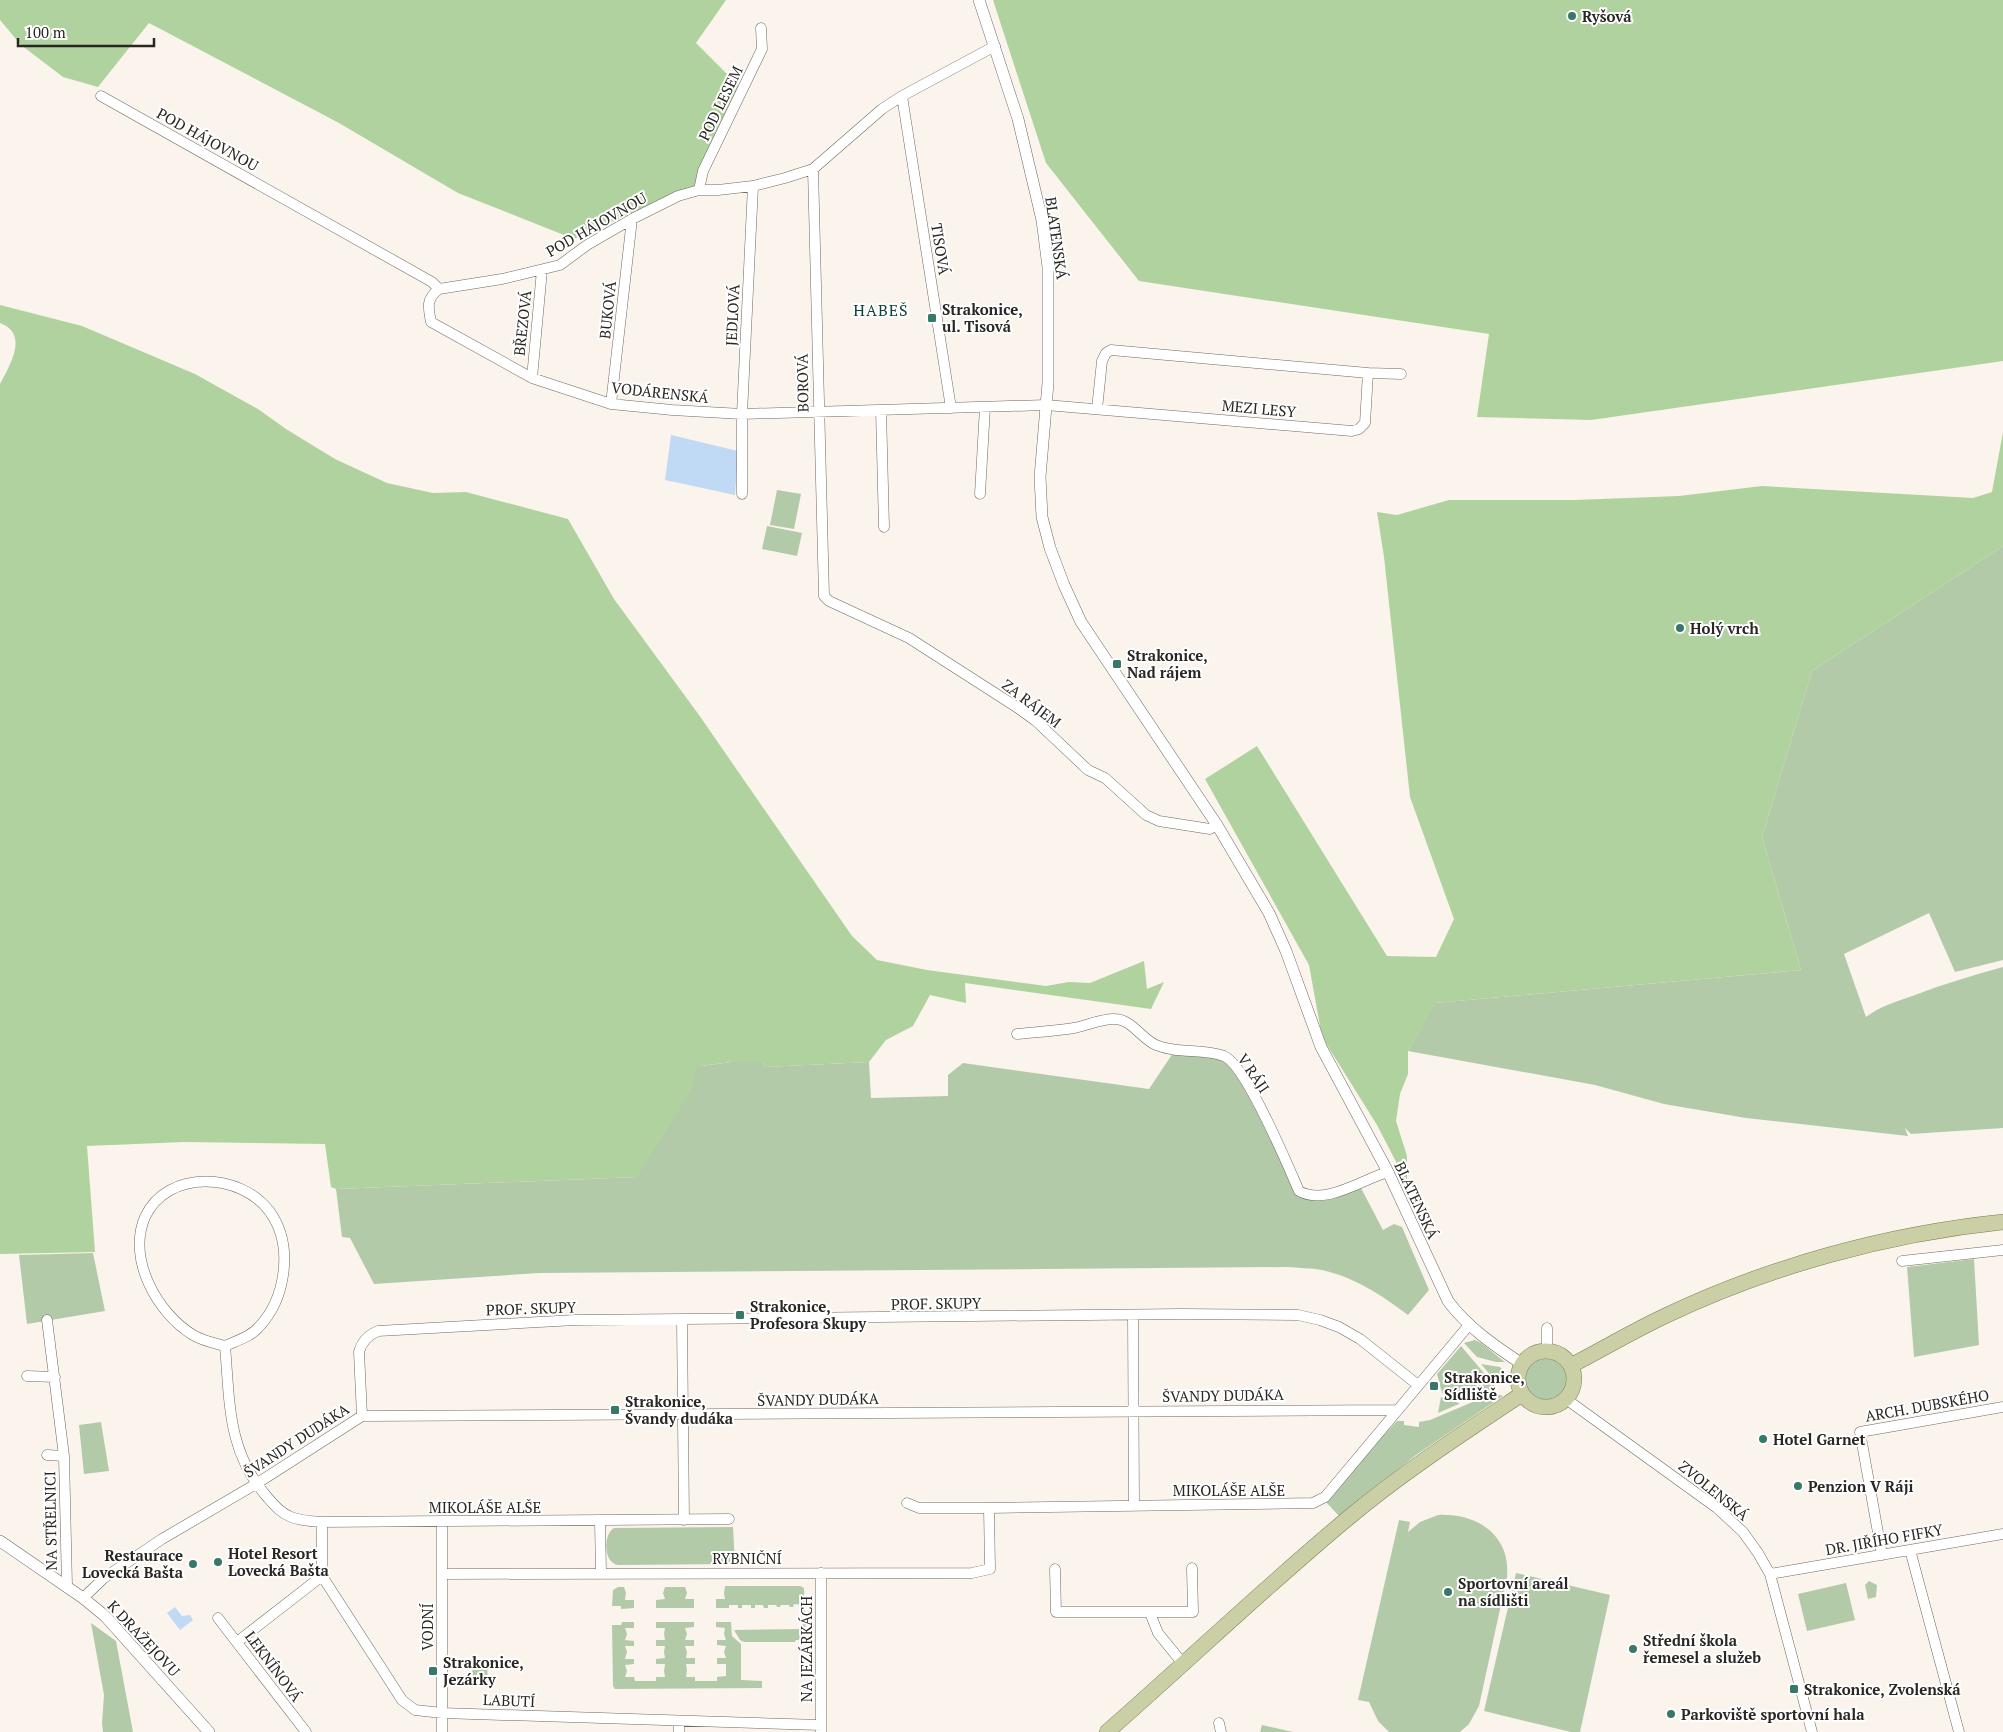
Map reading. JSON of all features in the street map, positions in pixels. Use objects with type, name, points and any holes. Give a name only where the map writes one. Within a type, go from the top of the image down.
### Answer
[{"type":"main road","points":[[1572,1366],[1666,1316],[1770,1274],[1879,1243],[2003,1222]]},
{"type":"main road","points":[[1547,1350],[1561,1354],[1572,1366],[1574,1383],[1566,1399],[1552,1407],[1543,1407],[1528,1401],[1522,1394],[1518,1379],[1522,1364],[1532,1354],[1547,1350]]},
{"type":"main road","points":[[1107,1732],[1348,1518],[1454,1439],[1522,1394]]},
{"type":"street","name":"BLATENSKÁ","points":[[979,0],[1018,119],[1042,220],[1048,267],[1048,382],[1040,477],[1042,517],[1050,548],[1064,585],[1081,622],[1217,825],[1269,913],[1286,952],[1321,1047],[1388,1172],[1441,1290],[1456,1312],[1469,1325],[1522,1364]]},
{"type":"street","name":"POD LESEM","points":[[699,190],[703,171],[762,49],[761,28]]},
{"type":"street","name":"POD HÁJOVNOU","points":[[101,96],[432,282],[439,289],[502,279],[560,265],[587,245],[632,219],[678,196],[699,190],[753,186],[813,169],[882,109],[902,96],[995,46]]},
{"type":"street","name":"TISOVÁ","points":[[902,96],[951,408]]},
{"type":"street","name":"BOROVÁ","points":[[813,169],[824,596]]},
{"type":"street","name":"JEDLOVÁ","points":[[742,494],[742,414],[753,186]]},
{"type":"street","name":"BUKOVÁ","points":[[611,404],[632,219]]},
{"type":"street","name":"BŘEZOVÁ","points":[[532,378],[542,270]]},
{"type":"street","name":"VODÁRENSKÁ","points":[[439,289],[431,295],[428,307],[431,322],[532,378],[611,404],[742,414],[1046,404]]},
{"type":"street","points":[[1097,409],[1102,361],[1106,353],[1112,350],[1401,374]]},
{"type":"street","name":"MEZI LESY","points":[[1046,404],[1352,432],[1359,429],[1365,423],[1368,372]]},
{"type":"street","points":[[980,494],[985,407]]},
{"type":"street","points":[[881,410],[884,526]]},
{"type":"street","name":"ZA RÁJEM","points":[[824,596],[829,602],[909,638],[1015,706],[1036,721],[1088,770],[1105,778],[1146,815],[1159,821],[1210,829],[1217,825]]},
{"type":"street","name":"V RÁJI","points":[[1018,1034],[1074,1028],[1116,1018],[1128,1023],[1156,1045],[1171,1049],[1223,1055],[1233,1064],[1246,1082],[1275,1137],[1299,1191],[1322,1196],[1388,1172]]},
{"type":"street","points":[[205,1181],[230,1186],[259,1201],[270,1212],[284,1246],[284,1274],[272,1308],[258,1329],[225,1346],[194,1335],[176,1323],[152,1292],[141,1256],[144,1220],[150,1207],[166,1193],[180,1185],[205,1181]]},
{"type":"street","points":[[1902,1261],[2003,1250]]},
{"type":"street","points":[[1133,1315],[1134,1506]]},
{"type":"street","name":"PROF. SKUPY","points":[[362,1416],[359,1352],[366,1337],[378,1331],[575,1320],[1290,1315],[1320,1320],[1339,1327],[1360,1339],[1418,1385]]},
{"type":"street","name":"NA STŘELNICI","points":[[47,1320],[64,1456],[67,1586]]},
{"type":"street","points":[[682,1320],[684,1520]]},
{"type":"street","name":"MIKOLÁŠE ALŠE","points":[[907,1502],[919,1508],[1313,1503],[1325,1497],[1469,1325]]},
{"type":"street","points":[[1547,1328],[1547,1350]]},
{"type":"street","name":"MIKOLÁŠE ALŠE","points":[[225,1346],[232,1427],[239,1452],[256,1484],[280,1511],[299,1520],[322,1522],[442,1522],[729,1519]]},
{"type":"street","points":[[27,1376],[55,1377]]},
{"type":"street","name":"ZVOLENSKÁ","points":[[1566,1399],[1717,1508],[1743,1532],[1770,1574],[1812,1732]]},
{"type":"street","name":"ARCH. DUBSKÉHO","points":[[1882,1555],[1860,1432],[2003,1407]]},
{"type":"street","name":"ŠVANDY DUDÁKA","points":[[83,1598],[104,1578],[162,1539],[256,1484],[362,1416],[1398,1410]]},
{"type":"street","name":"NA STŘELNICI","points":[[47,1455],[64,1456]]},
{"type":"street","name":"RYBNIČNÍ","points":[[442,1574],[972,1573],[990,1569],[989,1508]]},
{"type":"street","points":[[600,1521],[601,1573]]},
{"type":"street","points":[[237,1642],[322,1576],[322,1522]]},
{"type":"street","name":"VODNÍ","points":[[442,1522],[442,1732]]},
{"type":"street","name":"DR. JIŘÍHO FIFKY","points":[[1770,1574],[2003,1534]]},
{"type":"street","name":"K DRAŽEJOVU","points":[[0,1541],[67,1586],[119,1630],[209,1732]]},
{"type":"street","points":[[1910,1550],[1959,1732]]},
{"type":"street","points":[[1055,1569],[1056,1612],[1150,1613],[1193,1612],[1192,1568]]},
{"type":"street","name":"NA JEZÁRKÁCH","points":[[820,1573],[820,1728]]},
{"type":"street","name":"LABUTÍ","points":[[322,1576],[402,1700],[416,1710],[442,1713],[679,1720],[820,1728]]},
{"type":"street","points":[[1150,1613],[1158,1633],[1184,1665]]},
{"type":"street","name":"LEKNÍNOVÁ","points":[[218,1618],[306,1732]]},
{"type":"street","points":[[679,1720],[679,1732]]},
{"type":"green space","points":[[0,0],[726,0],[696,43],[744,91],[695,188],[629,214],[574,239],[458,193],[339,123],[149,23],[98,87],[63,77],[21,45],[0,20]]},
{"type":"green space","points":[[993,0],[2003,0],[2003,361],[1591,420],[1477,417],[1489,334],[1139,281],[1046,163]]},
{"type":"green space","points":[[0,305],[82,326],[195,374],[258,409],[286,429],[335,459],[387,483],[433,493],[466,492],[568,519],[614,599],[699,715],[852,936],[877,960],[927,970],[1046,986],[1069,982],[1090,983],[1144,961],[1147,989],[1164,982],[1151,1009],[965,983],[966,1003],[930,995],[913,1026],[886,1040],[869,1062],[765,1067],[763,1062],[731,1062],[701,1066],[697,1061],[692,1089],[637,1177],[336,1189],[331,1187],[325,1144],[184,1142],[87,1146],[95,1252],[0,1254],[0,384],[12,360],[16,342],[9,328],[0,323]]},
{"type":"green space","points":[[2003,432],[2003,546],[1812,671],[1762,837],[1801,970],[1435,1003],[1408,1051],[1408,1074],[1400,1094],[1396,1121],[1407,1156],[1407,1183],[1377,1125],[1322,1037],[1309,965],[1205,779],[1257,746],[1387,956],[1436,957],[1454,919],[1410,797],[1384,557],[1377,512],[1397,515],[1449,500],[1575,500],[1679,496],[1762,486],[1973,498],[1992,492]]},
{"type":"green space","points":[[777,490],[801,494],[794,529],[770,525]]},
{"type":"green space","points":[[767,526],[802,533],[797,556],[762,549]]},
{"type":"green space","points":[[2003,546],[2003,960],[1955,972],[1929,913],[1844,954],[1866,1017],[1896,1002],[2003,967],[2003,1128],[1911,1134],[1905,1128],[1908,1136],[1746,1118],[1664,1104],[1595,1085],[1408,1051],[1434,1003],[1801,970],[1762,837],[1812,671]]},
{"type":"green space","points":[[1216,1052],[1237,1066],[1300,1193],[1361,1188],[1383,1230],[1394,1224],[1402,1227],[1429,1290],[1408,1315],[1378,1294],[1345,1277],[1322,1270],[1287,1267],[539,1273],[374,1284],[350,1238],[342,1237],[336,1189],[637,1177],[697,1061],[701,1066],[731,1062],[763,1062],[765,1067],[869,1062],[871,1098],[948,1096],[948,1075],[963,1063],[1149,1089],[1173,1053]]},
{"type":"green space","points":[[93,1253],[105,1311],[27,1324],[19,1255]]},
{"type":"green space","points":[[1974,1259],[1979,1345],[1914,1357],[1907,1267]]},
{"type":"green space","points":[[1475,1340],[1505,1362],[1496,1362],[1477,1357],[1464,1343]]},
{"type":"green space","points":[[1461,1346],[1495,1386],[1493,1389],[1480,1395],[1461,1400],[1448,1397],[1442,1393],[1437,1374]]},
{"type":"green space","points":[[1550,1358],[1558,1361],[1564,1367],[1567,1379],[1564,1391],[1558,1397],[1542,1400],[1534,1397],[1528,1391],[1525,1375],[1528,1367],[1534,1361]]},
{"type":"green space","points":[[1481,1364],[1500,1367],[1505,1373],[1505,1383],[1503,1385],[1498,1384]]},
{"type":"green space","points":[[1494,1393],[1503,1396],[1416,1455],[1339,1516],[1326,1502],[1378,1438],[1380,1439],[1397,1421],[1404,1421],[1404,1425],[1419,1427],[1419,1422],[1430,1420]]},
{"type":"green space","points":[[1441,1397],[1459,1403],[1459,1404],[1438,1413]]},
{"type":"green space","points":[[101,1422],[109,1471],[84,1474],[79,1425]]},
{"type":"green space","points":[[1438,1515],[1466,1518],[1489,1530],[1497,1538],[1507,1562],[1507,1577],[1479,1706],[1469,1724],[1460,1732],[1389,1732],[1378,1721],[1369,1702],[1358,1700],[1399,1520],[1410,1522],[1408,1532],[1420,1522]]},
{"type":"green space","points":[[733,1527],[735,1564],[618,1565],[613,1563],[607,1554],[606,1542],[610,1531],[614,1528]]},
{"type":"green space","points":[[1516,1573],[1610,1595],[1580,1732],[1571,1732],[1484,1711]]},
{"type":"green space","points":[[1869,1581],[1877,1585],[1876,1597],[1868,1599],[1865,1585]]},
{"type":"green space","points":[[1846,1583],[1855,1620],[1807,1631],[1798,1594]]},
{"type":"green space","points":[[725,1586],[800,1586],[804,1588],[806,1640],[796,1640],[795,1642],[744,1642],[740,1640],[734,1630],[803,1629],[803,1605],[794,1604],[793,1607],[790,1607],[789,1605],[781,1605],[777,1607],[776,1605],[768,1605],[768,1608],[764,1608],[763,1605],[755,1605],[755,1608],[751,1608],[751,1605],[742,1605],[742,1608],[738,1608],[738,1605],[729,1605],[729,1608],[716,1608],[716,1599],[725,1599]]},
{"type":"green space","points":[[618,1587],[624,1587],[626,1593],[625,1600],[634,1600],[634,1608],[621,1609],[621,1606],[612,1606],[613,1590]]},
{"type":"green space","points":[[665,1587],[685,1587],[687,1593],[685,1599],[694,1599],[694,1608],[656,1608],[656,1600],[665,1599],[663,1593]]},
{"type":"green space","points":[[622,1622],[634,1622],[634,1628],[625,1628],[627,1634],[625,1640],[634,1641],[634,1646],[625,1646],[627,1652],[625,1659],[634,1659],[634,1664],[625,1665],[627,1671],[625,1677],[634,1677],[635,1681],[656,1681],[656,1677],[665,1677],[665,1664],[656,1664],[656,1659],[665,1658],[665,1646],[656,1646],[656,1640],[665,1640],[665,1628],[656,1628],[656,1622],[694,1622],[694,1627],[685,1628],[687,1634],[685,1640],[694,1640],[694,1646],[685,1646],[686,1658],[695,1658],[695,1664],[686,1664],[686,1677],[695,1677],[695,1681],[717,1681],[717,1677],[726,1676],[726,1664],[717,1664],[717,1658],[726,1658],[724,1652],[726,1646],[717,1645],[717,1640],[726,1640],[725,1628],[716,1627],[716,1622],[731,1622],[732,1636],[741,1644],[741,1680],[762,1681],[762,1688],[615,1689],[613,1686],[612,1625],[621,1625]]},
{"type":"green space","points":[[91,1623],[116,1641],[133,1732],[103,1732],[104,1695]]},
{"type":"green space","points":[[487,1662],[488,1684],[473,1684],[472,1663]]},
{"type":"green space","points":[[1262,1725],[1293,1732],[1260,1732]]},
{"type":"water","points":[[671,435],[738,451],[735,495],[665,480]]},
{"type":"water","points":[[175,1607],[182,1616],[190,1615],[193,1620],[180,1630],[167,1613]]},
{"type":"place","name":"Ryšová","points":[[1572,16]]},
{"type":"place","name":"Strakonice, ul. Tisová","points":[[932,318]]},
{"type":"place","name":"Holý vrch","points":[[1680,628]]},
{"type":"place","name":"Strakonice, Nad rájem","points":[[1117,664]]},
{"type":"place","name":"Strakonice, Profesora Skupy","points":[[740,1315]]},
{"type":"place","name":"Strakonice, Sídliště","points":[[1434,1386]]},
{"type":"place","name":"Strakonice, Švandy dudáka","points":[[615,1410]]},
{"type":"place","name":"Hotel Garnet","points":[[1763,1439]]},
{"type":"place","name":"Penzion V Ráji","points":[[1798,1486]]},
{"type":"place","name":"Hotel Resort Lovecká Bašta","points":[[218,1562]]},
{"type":"place","name":"Restaurace Lovecká Bašta","points":[[193,1564]]},
{"type":"place","name":"Sportovní areál na sídlišti","points":[[1448,1592]]},
{"type":"place","name":"Střední škola řemesel a služeb","points":[[1633,1649]]},
{"type":"place","name":"Strakonice, Jezárky","points":[[433,1671]]},
{"type":"place","name":"Strakonice, Zvolenská","points":[[1794,1689]]},
{"type":"place","name":"Parkoviště sportovní hala","points":[[1671,1714]]},
{"type":"district","name":"HABEŠ","points":[[881,310]]}]
